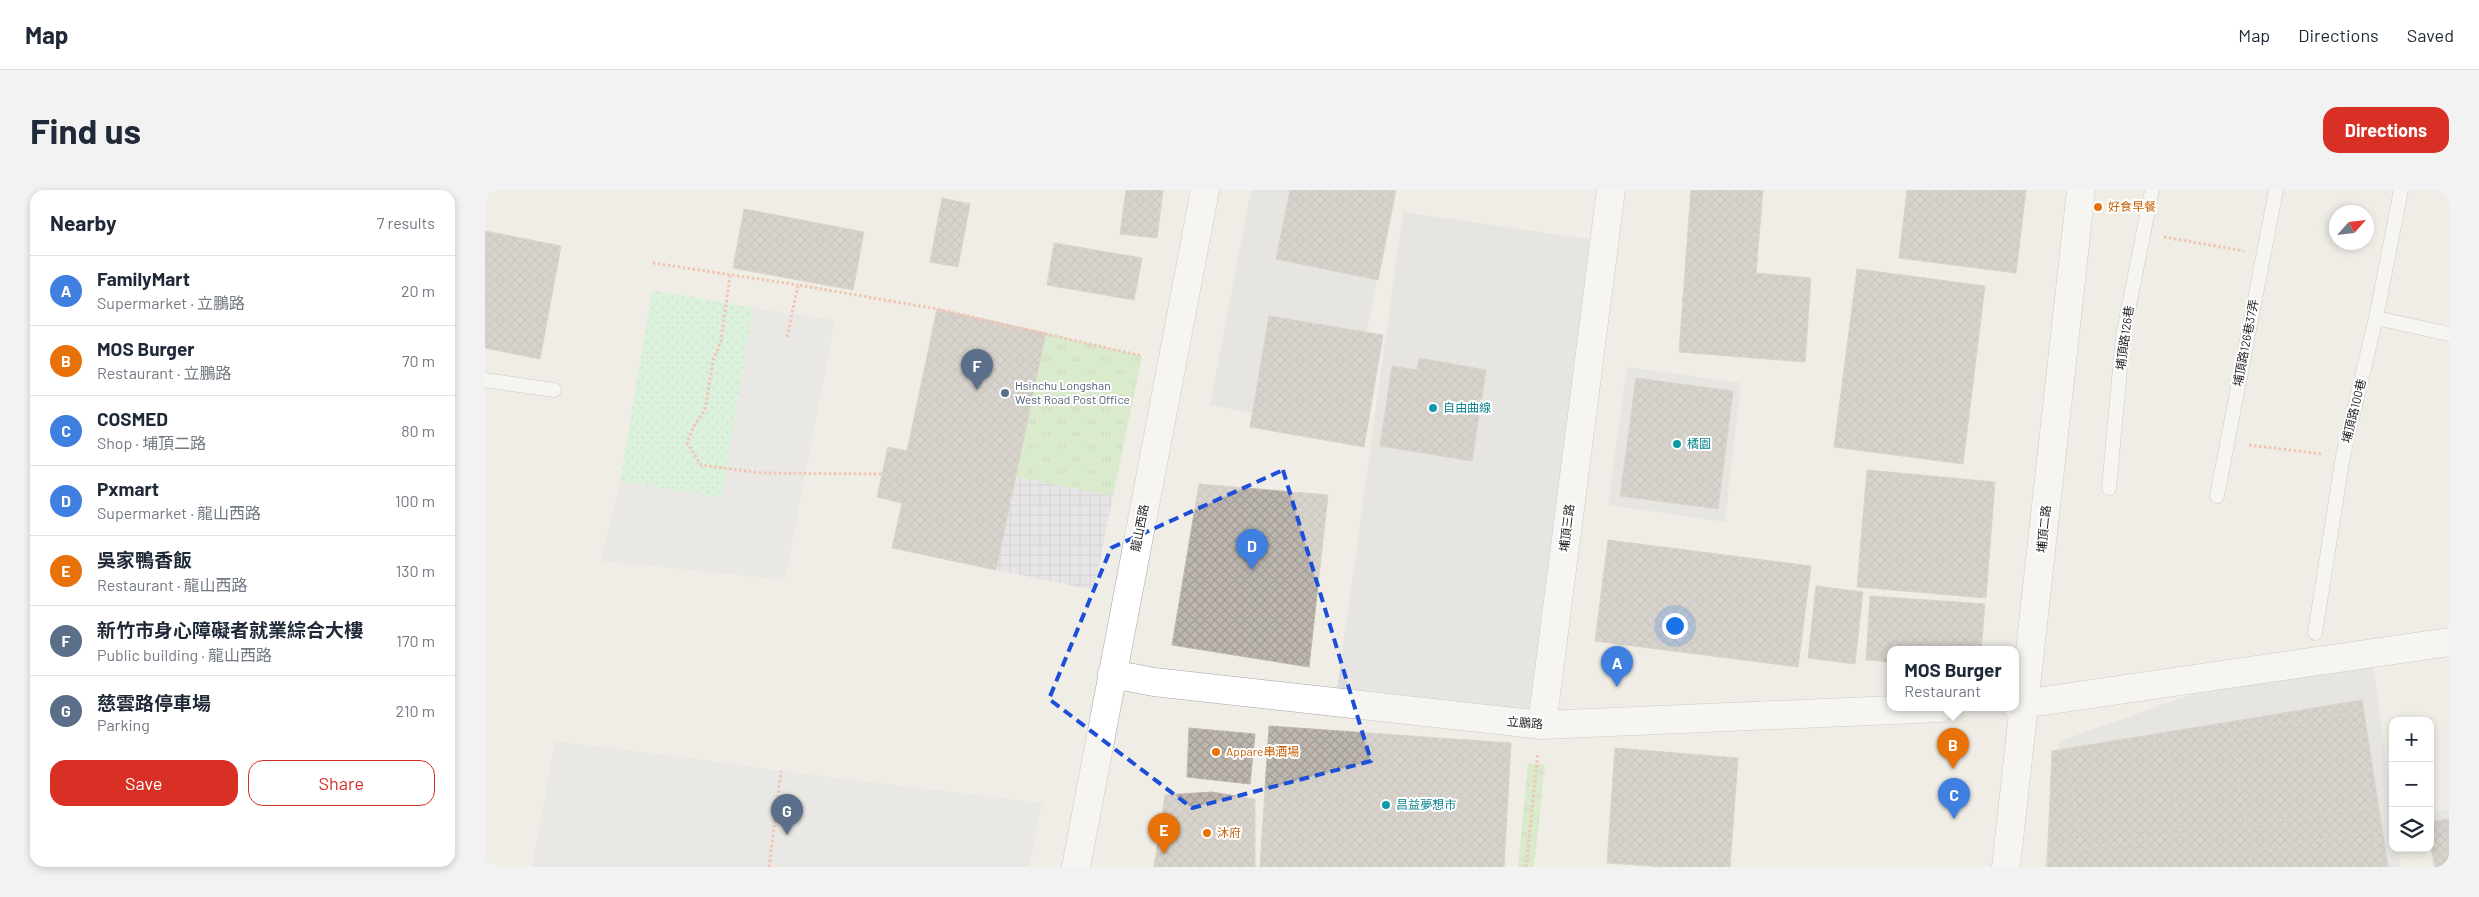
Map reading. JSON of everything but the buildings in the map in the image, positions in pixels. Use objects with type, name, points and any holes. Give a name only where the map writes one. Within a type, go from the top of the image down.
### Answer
[{"type":"street","name":"龍山西路","points":[[1076,867],[1205,190]]},
{"type":"street","name":"埔頂三路","points":[[1542,725],[1611,190]]},
{"type":"street","name":"埔頂二路","points":[[2006,867],[2020,704],[2081,190]]},
{"type":"street","points":[[2020,704],[2449,642]]},
{"type":"street","name":"立鵬路","points":[[1112,674],[1154,682],[1542,725],[1887,710]]},
{"type":"lane","name":"埔頂路126巷","points":[[2109,488],[2123,336],[2152,190]]},
{"type":"lane","name":"埔頂路126巷37弄","points":[[2217,496],[2225,442],[2276,190]]},
{"type":"lane","name":"埔頂路100巷","points":[[2315,633],[2343,456],[2376,318],[2401,190]]},
{"type":"lane","points":[[2376,318],[2449,334]]},
{"type":"lane","points":[[485,380],[554,390]]},
{"type":"path","points":[[2144,233],[2263,254]]},
{"type":"path","points":[[653,263],[798,285],[946,311],[1142,356]]},
{"type":"path","points":[[730,275],[721,341],[713,361],[705,410],[695,424],[687,443],[701,466],[761,473],[882,474]]},
{"type":"path","points":[[787,337],[798,285]]},
{"type":"path","points":[[2225,442],[2343,456]]},
{"type":"path","points":[[1526,867],[1542,725]]},
{"type":"path","points":[[769,867],[781,771]]},
{"type":"highlighted area","points":[[1283,470],[1371,761],[1192,808],[1049,699],[1111,548]]},
{"type":"shaded area","points":[[1251,190],[1394,190],[1348,432],[1210,405]]},
{"type":"shaded area","name":"自由曲線","points":[[1403,212],[1602,241],[1535,719],[1337,690]]},
{"type":"shaded area","points":[[753,308],[835,320],[785,580],[601,561],[620,481],[722,498]]},
{"type":"shaded area","name":"橘園","points":[[1627,367],[1741,383],[1725,522],[1608,505]]},
{"type":"shaded area","points":[[1015,477],[1113,496],[1094,590],[996,570]]},
{"type":"shaded area","points":[[2371,652],[2389,779],[2389,852],[2399,852],[2401,867],[2044,867],[2060,741],[2272,666]]},
{"type":"shaded area","points":[[555,741],[1042,803],[1029,867],[532,867]]},
{"type":"shaded area","points":[[2449,809],[2449,867],[2433,867],[2431,852],[2434,852],[2434,811]]},
{"type":"green space","points":[[652,290],[753,308],[722,498],[620,481]]},
{"type":"green space","points":[[1046,333],[1142,356],[1113,496],[1015,477]]},
{"type":"green space","points":[[1528,763],[1545,765],[1534,867],[1518,867]]},
{"type":"place","name":"好食早餐","points":[[2098,207]]},
{"type":"place","name":"新竹市身心障礙者就業綜合大樓","points":[[977,390]]},
{"type":"place","name":"Hsinchu Longshan West Road Post Office","points":[[1005,393]]},
{"type":"place","name":"自由曲線","points":[[1433,408]]},
{"type":"place","name":"橘園","points":[[1677,444]]},
{"type":"place","name":"Pxmart","points":[[1252,570]]},
{"type":"place","name":"FamilyMart","points":[[1617,687]]},
{"type":"place","name":"Appare串酒場","points":[[1216,752]]},
{"type":"place","name":"MOS Burger","points":[[1953,769]]},
{"type":"place","name":"昌益夢想市","points":[[1386,805]]},
{"type":"place","name":"COSMED","points":[[1954,819]]},
{"type":"place","name":"沐府","points":[[1207,833]]},
{"type":"place","name":"慈雲路停車場","points":[[787,835]]},
{"type":"place","name":"吳家鴨香飯","points":[[1164,854]]}]
